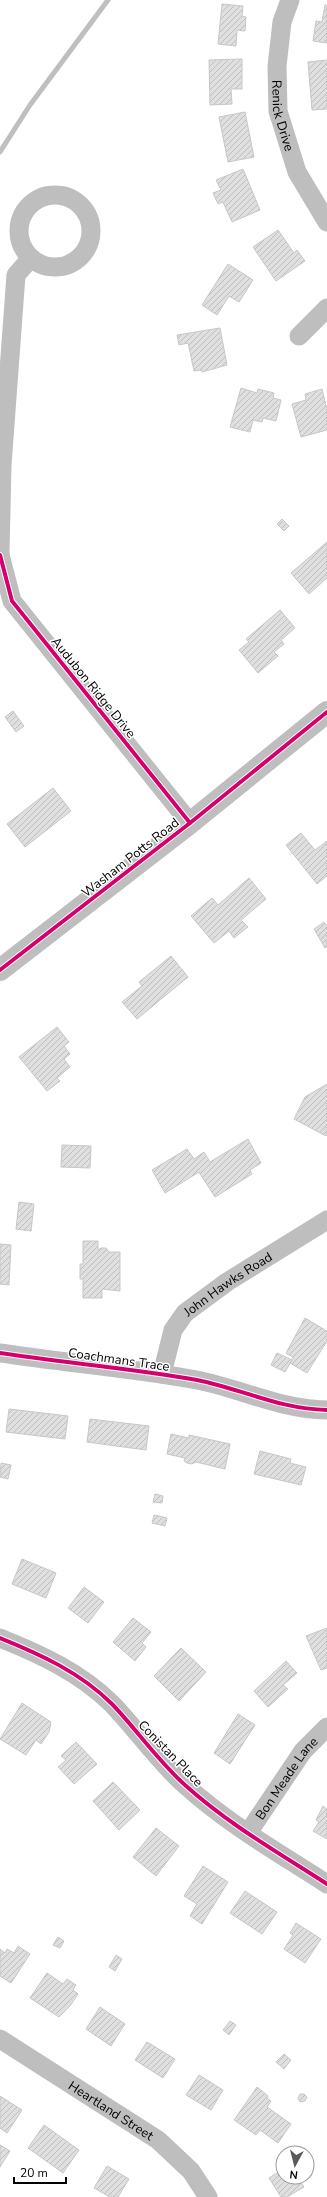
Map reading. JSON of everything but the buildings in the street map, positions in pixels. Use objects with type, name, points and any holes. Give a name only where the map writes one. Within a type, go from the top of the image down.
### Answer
[{"type":"street","name":"Renick Drive","points":[[290,0],[282,22],[277,66],[278,111],[298,172],[327,222]]},
{"type":"street","name":"Audubon Ridge Drive","points":[[31,258],[16,275],[2,465],[0,554],[12,601],[190,823]]},
{"type":"street","points":[[299,336],[327,308]]},
{"type":"street","name":"Washam Potts Road","points":[[0,970],[190,823],[327,712]]},
{"type":"street","name":"John Hawks Road","points":[[162,1374],[173,1330],[185,1313],[227,1282],[327,1220]]},
{"type":"street","name":"Coachmans Trace","points":[[0,1353],[162,1374],[221,1386],[266,1401],[292,1407],[327,1410]]},
{"type":"street","name":"Conistan Place","points":[[0,1638],[35,1652],[91,1686],[112,1704],[185,1785],[224,1817],[327,1884]]},
{"type":"street","name":"Bon Meade Lane","points":[[248,1833],[303,1751],[327,1727]]},
{"type":"street","name":"Heartland Street","points":[[0,2039],[158,2140],[191,2171],[208,2197]]},
{"type":"waterway","points":[[0,152],[30,105],[108,0]]},
{"type":"cycle path","points":[[0,555],[12,601],[190,823]]},
{"type":"cycle path","points":[[0,970],[190,823],[327,712]]},
{"type":"cycle path","points":[[0,1353],[148,1372],[197,1380],[293,1406],[327,1410]]},
{"type":"cycle path","points":[[0,1638],[59,1665],[87,1683],[112,1704],[175,1776],[201,1799],[254,1838],[327,1884]]}]
